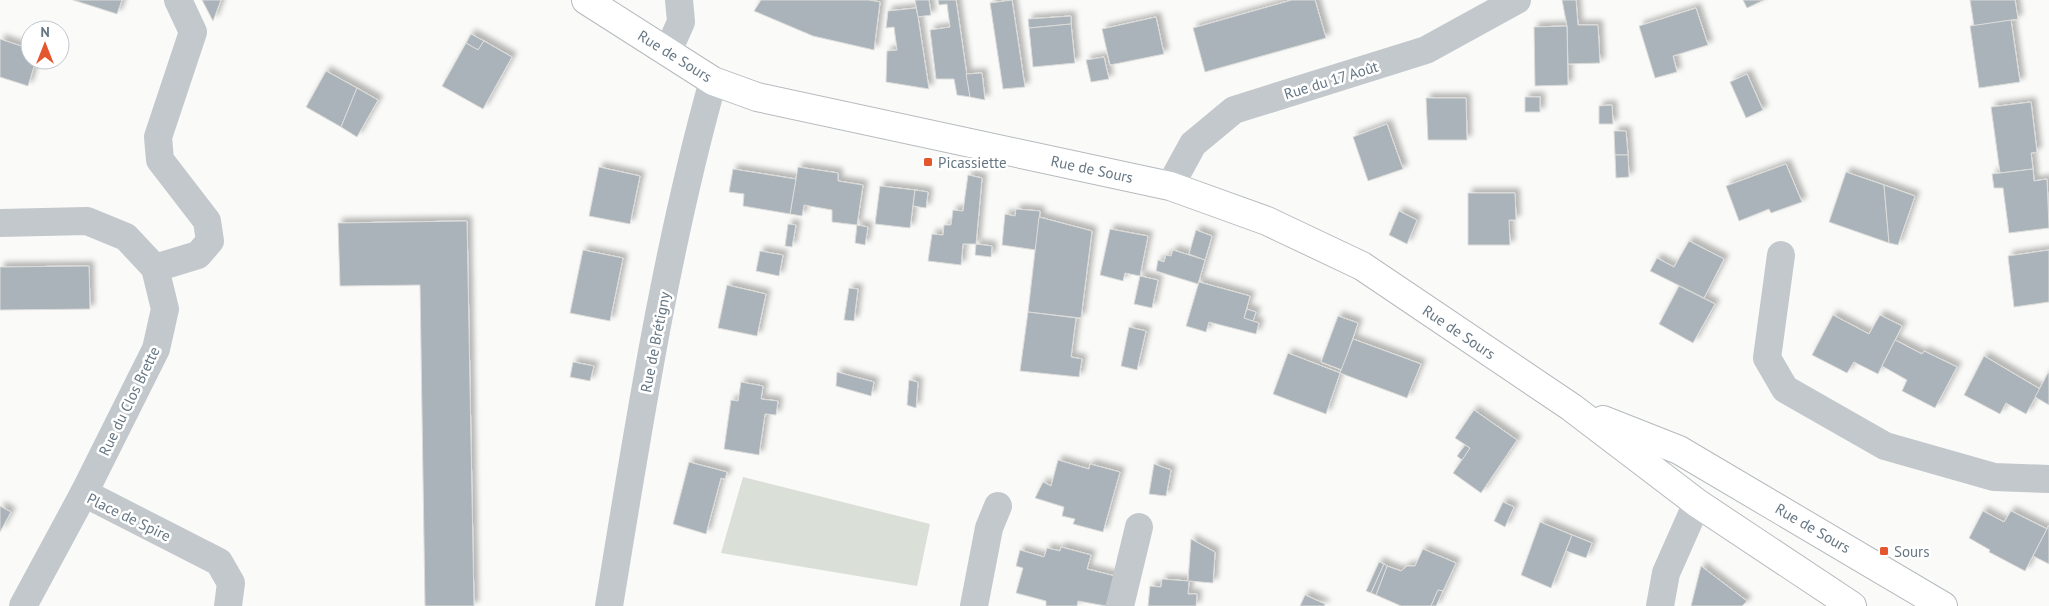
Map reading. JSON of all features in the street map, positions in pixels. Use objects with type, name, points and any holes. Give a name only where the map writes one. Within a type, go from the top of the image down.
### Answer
[{"type":"main road","name":"Rue de Sours","points":[[586,0],[713,81],[757,97],[1170,186],[1267,221],[1362,266],[1571,407],[1698,503],[1852,606]]},
{"type":"main road","name":"Rue de Sours","points":[[1571,407],[1679,450],[1943,606]]},
{"type":"street","points":[[155,268],[198,255],[210,241],[208,221],[160,160],[158,137],[192,32],[178,0]]},
{"type":"street","points":[[668,51],[681,22],[679,0]]},
{"type":"street","name":"Rue du 17 Août","points":[[1170,186],[1193,144],[1234,110],[1426,50],[1517,0]]},
{"type":"street","name":"Rue de Brétigny","points":[[609,606],[653,342],[702,122],[713,81]]},
{"type":"street","name":"Rue du Clos Brette","points":[[0,223],[87,221],[126,237],[155,268],[165,309],[156,349],[84,493]]},
{"type":"street","points":[[1781,256],[1767,358],[1785,389],[1885,446],[1994,477],[2049,479]]},
{"type":"street","name":"Place de Spire","points":[[23,606],[84,493],[220,562],[231,583],[228,606]]},
{"type":"street","points":[[1660,606],[1666,573],[1698,503]]},
{"type":"street","points":[[974,606],[989,528],[998,506]]},
{"type":"street","points":[[1120,606],[1140,527]]},
{"type":"shaded area","points":[[743,477],[930,524],[917,586],[721,553]]},
{"type":"building","points":[[73,0],[122,0],[117,14]]},
{"type":"building","points":[[202,0],[221,0],[213,21]]},
{"type":"building","points":[[761,0],[869,0],[880,2],[874,50],[813,36],[754,11]]},
{"type":"building","points":[[915,0],[929,0],[931,15],[918,17]]},
{"type":"building","points":[[938,0],[956,0],[970,97],[957,95],[954,79],[936,79],[930,30],[950,27],[947,4],[939,5]]},
{"type":"building","points":[[1012,0],[1025,87],[1003,89],[990,3]]},
{"type":"building","points":[[1292,0],[1315,0],[1326,38],[1205,72],[1193,28]]},
{"type":"building","points":[[1562,0],[1576,0],[1578,25],[1598,25],[1600,63],[1568,64],[1567,26]]},
{"type":"building","points":[[1743,0],[1764,0],[1747,8]]},
{"type":"building","points":[[1970,0],[2015,0],[2018,19],[1974,26]]},
{"type":"building","points":[[916,8],[929,89],[886,82],[887,51],[897,50],[894,27],[886,28],[888,11]]},
{"type":"building","points":[[1696,8],[1708,45],[1673,56],[1677,72],[1655,78],[1639,26]]},
{"type":"building","points":[[1071,16],[1071,24],[1029,28],[1028,19]]},
{"type":"building","points":[[1156,17],[1164,54],[1110,65],[1102,29]]},
{"type":"building","points":[[2011,20],[2020,82],[1979,88],[1970,26]]},
{"type":"building","points":[[1071,24],[1075,63],[1033,67],[1029,28]]},
{"type":"building","points":[[1567,26],[1568,85],[1535,86],[1534,27]]},
{"type":"building","points":[[471,34],[484,41],[478,50],[466,43]]},
{"type":"building","points":[[0,39],[20,46],[20,70],[33,70],[28,86],[0,77]]},
{"type":"building","points":[[484,41],[512,57],[483,109],[442,86],[466,43],[478,50]]},
{"type":"building","points":[[1104,57],[1109,79],[1091,82],[1086,60]]},
{"type":"building","points":[[326,71],[357,88],[341,127],[306,107]]},
{"type":"building","points":[[982,73],[985,100],[970,97],[966,74]]},
{"type":"building","points":[[1747,74],[1763,110],[1746,118],[1730,82]]},
{"type":"building","points":[[357,88],[378,100],[357,137],[341,127]]},
{"type":"building","points":[[1525,97],[1540,97],[1540,112],[1525,112]]},
{"type":"building","points":[[1426,98],[1466,98],[1467,140],[1428,140]]},
{"type":"building","points":[[2031,102],[2037,152],[2031,153],[2033,169],[2000,173],[1991,107]]},
{"type":"building","points":[[1612,105],[1613,124],[1599,124],[1599,106]]},
{"type":"building","points":[[1387,124],[1403,169],[1368,181],[1353,137]]},
{"type":"building","points":[[1614,131],[1626,131],[1628,155],[1615,155]]},
{"type":"building","points":[[1615,155],[1628,155],[1629,177],[1616,178]]},
{"type":"building","points":[[1786,164],[1802,202],[1771,213],[1769,209],[1739,221],[1726,186]]},
{"type":"building","points":[[599,167],[640,176],[630,224],[589,216]]},
{"type":"building","points":[[798,167],[838,173],[838,181],[863,185],[857,225],[832,222],[832,210],[804,205],[802,216],[790,214]]},
{"type":"building","points":[[733,169],[796,179],[790,214],[743,206],[744,194],[729,192]]},
{"type":"building","points":[[2033,169],[2034,181],[2047,179],[2049,228],[2009,233],[2003,188],[1994,188],[1992,174]]},
{"type":"building","points":[[1846,172],[1884,185],[1889,243],[1829,222]]},
{"type":"building","points":[[968,175],[982,178],[976,244],[963,244],[961,265],[928,261],[932,234],[943,235],[944,225],[951,225],[953,210],[963,211]]},
{"type":"building","points":[[1884,185],[1915,196],[1898,245],[1889,243]]},
{"type":"building","points":[[880,186],[915,190],[910,228],[875,224]]},
{"type":"building","points":[[915,190],[928,192],[926,208],[913,206]]},
{"type":"building","points":[[1468,193],[1515,193],[1516,220],[1509,220],[1510,245],[1468,245]]},
{"type":"building","points":[[1016,209],[1040,211],[1036,250],[1002,245],[1005,214],[1015,216]]},
{"type":"building","points":[[1399,211],[1417,220],[1407,244],[1389,235]]},
{"type":"building","points":[[1039,217],[1092,231],[1081,318],[1028,312]]},
{"type":"building","points":[[467,221],[474,606],[425,606],[420,285],[340,286],[338,223]]},
{"type":"building","points":[[788,224],[796,225],[792,247],[785,246]]},
{"type":"building","points":[[857,225],[868,227],[865,245],[855,243]]},
{"type":"building","points":[[1110,229],[1148,236],[1140,276],[1125,273],[1123,281],[1100,275]]},
{"type":"building","points":[[1196,230],[1212,236],[1205,260],[1189,254]]},
{"type":"building","points":[[1689,241],[1724,259],[1704,298],[1650,271],[1657,258],[1674,267]]},
{"type":"building","points":[[976,244],[992,246],[991,257],[975,255]]},
{"type":"building","points":[[583,250],[623,258],[610,321],[570,313]]},
{"type":"building","points":[[1173,250],[1205,260],[1198,284],[1156,271],[1158,260],[1164,262],[1166,255],[1171,256]]},
{"type":"building","points":[[2049,250],[2049,302],[2014,307],[2008,256]]},
{"type":"building","points":[[760,251],[783,255],[779,276],[756,271]]},
{"type":"building","points":[[89,266],[90,309],[0,310],[0,267]]},
{"type":"building","points":[[1140,276],[1158,280],[1152,308],[1134,304]]},
{"type":"building","points":[[1199,282],[1250,296],[1244,318],[1259,323],[1256,334],[1209,322],[1206,332],[1186,326]]},
{"type":"building","points":[[727,285],[766,294],[757,336],[718,328]]},
{"type":"building","points":[[1679,286],[1715,304],[1693,343],[1659,324]]},
{"type":"building","points":[[849,288],[858,289],[854,321],[844,320]]},
{"type":"building","points":[[1247,309],[1256,312],[1253,321],[1244,318]]},
{"type":"building","points":[[1028,312],[1076,318],[1071,357],[1082,359],[1079,377],[1020,371]]},
{"type":"building","points":[[1833,315],[1869,334],[1880,315],[1902,326],[1878,374],[1854,362],[1847,373],[1812,355]]},
{"type":"building","points":[[1338,316],[1358,323],[1342,370],[1321,362]]},
{"type":"building","points":[[1129,327],[1146,331],[1137,370],[1121,366]]},
{"type":"building","points":[[1353,339],[1421,364],[1407,398],[1340,373]]},
{"type":"building","points":[[1895,340],[1922,354],[1924,351],[1957,367],[1935,408],[1902,391],[1907,380],[1882,366]]},
{"type":"building","points":[[1288,353],[1340,373],[1326,414],[1273,394]]},
{"type":"building","points":[[1984,356],[2040,389],[2026,414],[2006,403],[2000,414],[1964,395]]},
{"type":"building","points":[[573,362],[594,366],[590,381],[570,377]]},
{"type":"building","points":[[837,372],[874,382],[871,396],[836,386]]},
{"type":"building","points":[[2049,373],[2049,405],[2035,397]]},
{"type":"building","points":[[909,380],[918,382],[916,408],[907,405]]},
{"type":"building","points":[[741,382],[763,386],[761,399],[778,401],[776,415],[765,414],[759,455],[724,449],[731,400],[738,401]]},
{"type":"building","points":[[1474,410],[1517,440],[1481,493],[1453,473],[1470,448],[1455,438]]},
{"type":"building","points":[[1465,445],[1470,448],[1462,460],[1457,456]]},
{"type":"building","points":[[1058,460],[1089,469],[1090,464],[1120,472],[1103,532],[1073,524],[1075,519],[1062,516],[1064,507],[1035,498],[1043,482],[1051,486]]},
{"type":"building","points":[[689,462],[727,472],[725,479],[721,478],[706,534],[673,524]]},
{"type":"building","points":[[1154,464],[1171,470],[1166,496],[1149,494]]},
{"type":"building","points":[[1503,502],[1514,507],[1505,527],[1494,521]]},
{"type":"building","points":[[0,506],[11,512],[0,532]]},
{"type":"building","points":[[1983,511],[2004,522],[2011,511],[2047,529],[2025,571],[1989,552],[1990,550],[1969,538]]},
{"type":"building","points":[[1540,522],[1572,535],[1551,588],[1521,575]]},
{"type":"building","points":[[2049,525],[2049,564],[2033,556]]},
{"type":"building","points":[[1572,535],[1592,543],[1586,558],[1566,551]]},
{"type":"building","points":[[1191,539],[1215,552],[1213,583],[1189,581],[1188,594],[1197,594],[1196,606],[1148,606],[1150,586],[1161,587],[1162,579],[1188,581]]},
{"type":"building","points":[[1061,547],[1091,555],[1087,569],[1115,576],[1106,606],[1078,601],[1077,606],[1046,606],[1046,601],[1016,593],[1023,568],[1016,566],[1020,550],[1044,557],[1047,548],[1060,551]]},
{"type":"building","points":[[1423,549],[1456,563],[1443,591],[1438,590],[1431,606],[1401,606],[1376,595],[1387,566],[1401,571],[1407,566],[1415,566]]},
{"type":"building","points":[[1379,562],[1384,564],[1371,593],[1366,591]]},
{"type":"building","points":[[1384,564],[1387,566],[1376,595],[1371,593]]},
{"type":"building","points":[[1701,566],[1747,601],[1742,606],[1691,606]]},
{"type":"building","points":[[1438,590],[1443,591],[1436,606],[1431,606]]},
{"type":"building","points":[[1305,595],[1325,604],[1324,606],[1300,606]]},
{"type":"place","name":"Picassiette","points":[[928,162]]},
{"type":"place","name":"Sours","points":[[1884,551]]}]
